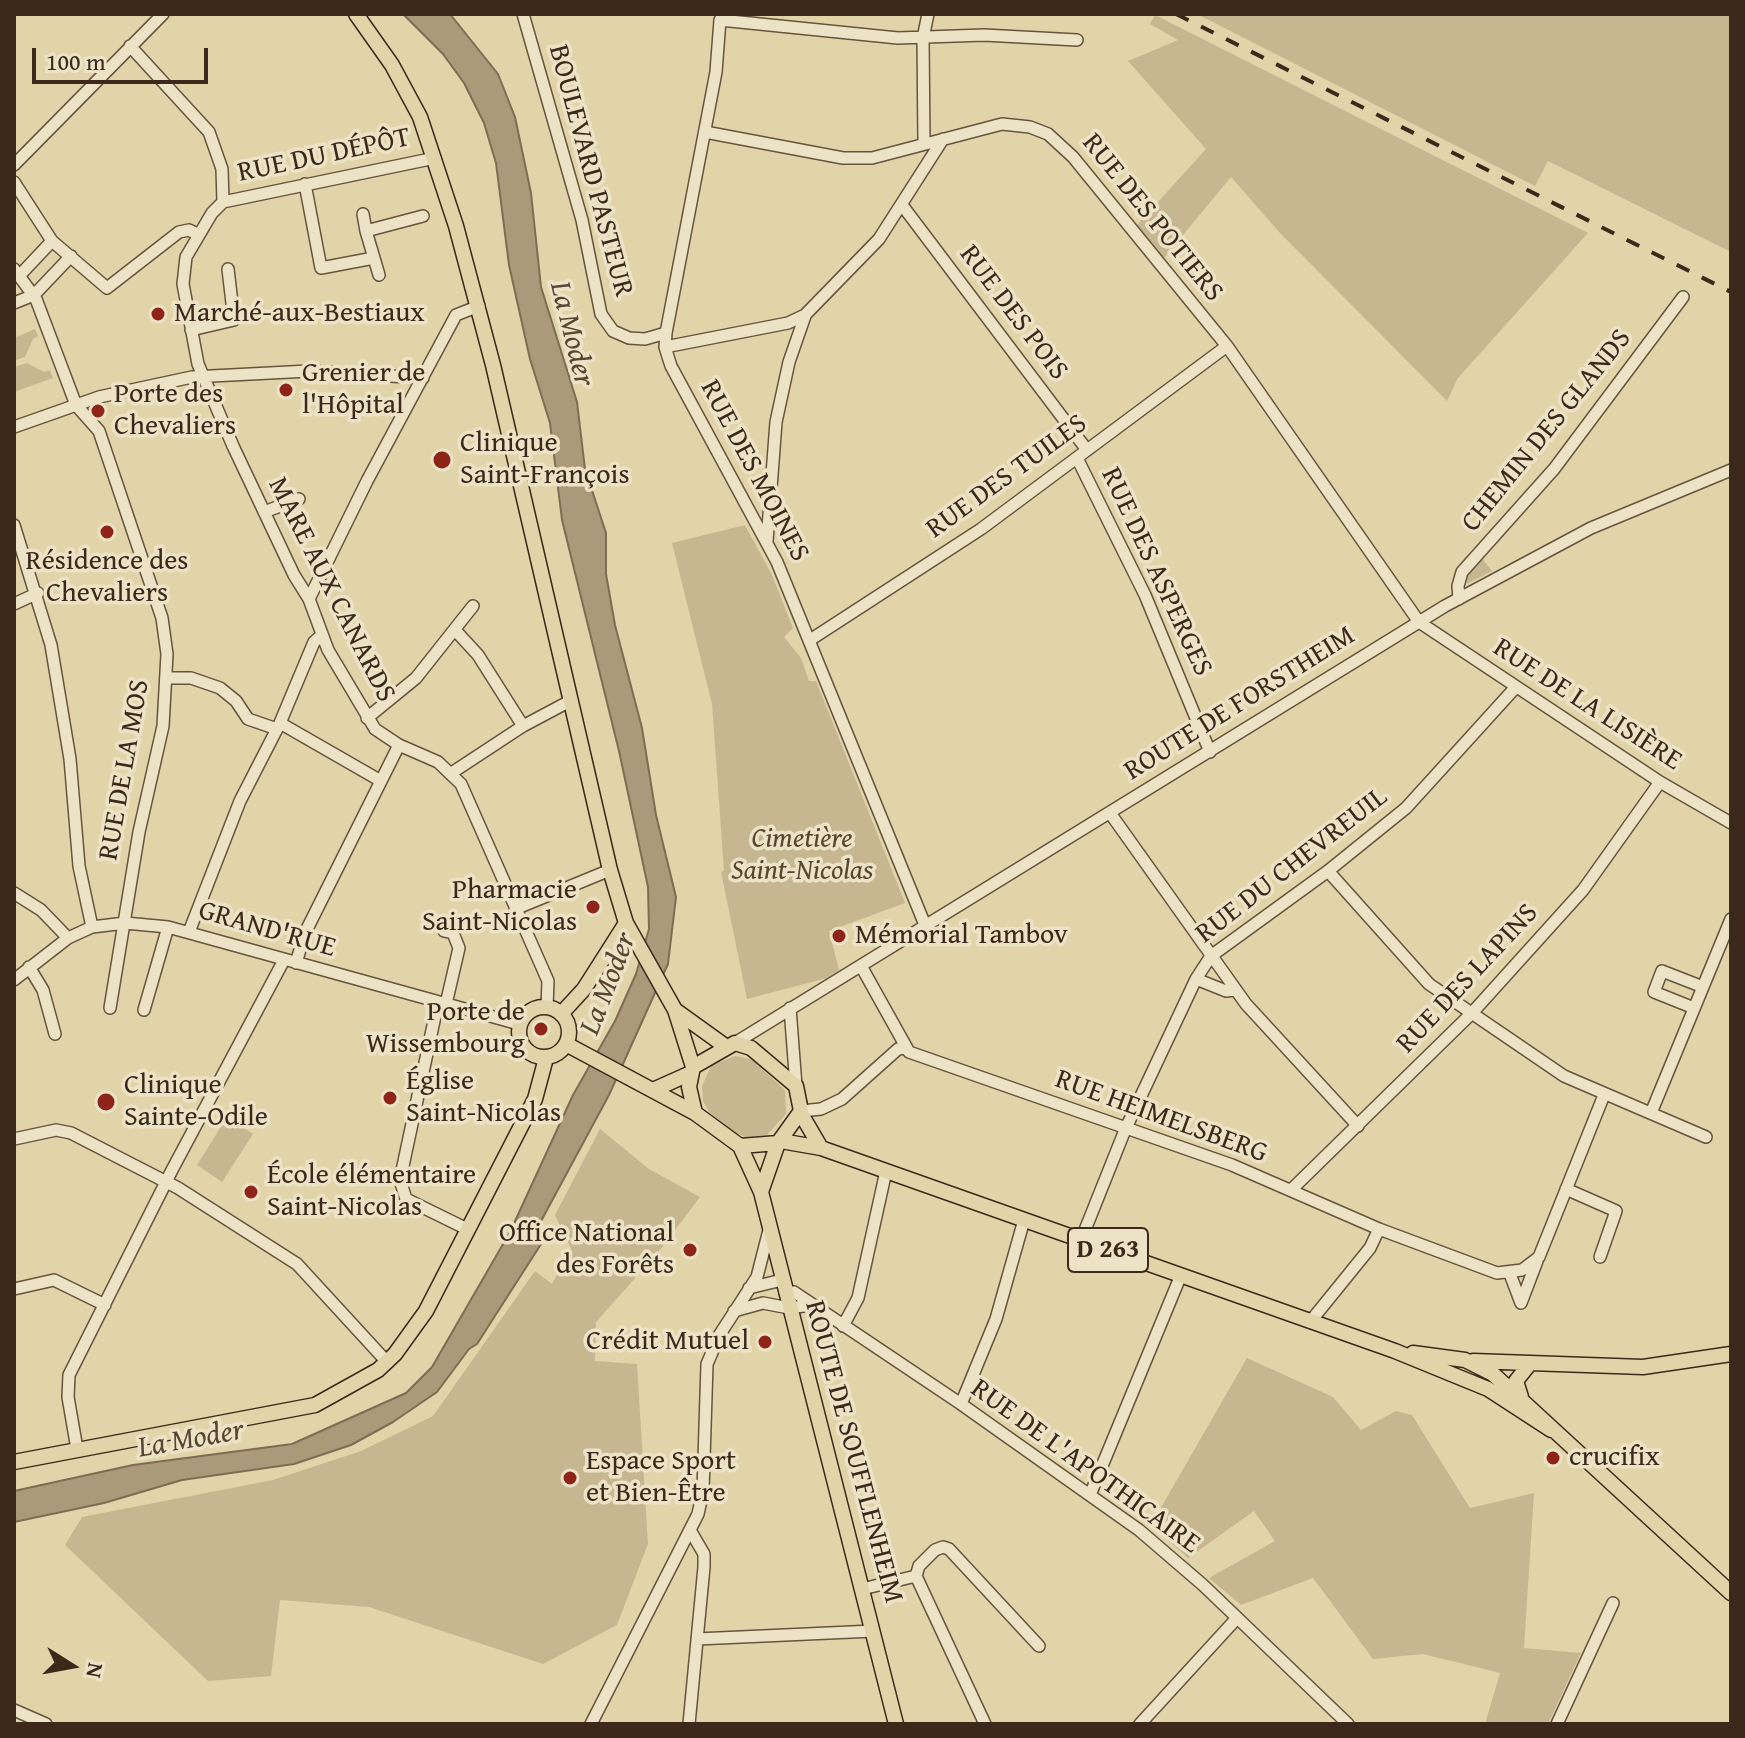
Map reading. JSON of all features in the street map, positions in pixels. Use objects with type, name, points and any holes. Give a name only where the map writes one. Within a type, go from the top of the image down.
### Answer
[{"type":"main road","points":[[356,14],[408,93],[435,158],[479,306],[610,870],[626,923],[673,1007],[692,1070],[695,1113]]},
{"type":"main road","points":[[561,1014],[584,989],[626,923]]},
{"type":"main road","points":[[547,1007],[561,1014],[569,1028],[566,1044],[561,1051],[546,1058],[530,1054],[524,1048],[519,1024],[530,1010],[547,1007]]},
{"type":"main road","points":[[673,1007],[730,1044],[751,1048],[796,1086],[800,1112],[821,1148]]},
{"type":"main road","points":[[566,1044],[695,1113],[740,1146],[780,1142]]},
{"type":"main road","points":[[646,1086],[692,1070],[730,1044]]},
{"type":"main road","points":[[14,1462],[315,1405],[355,1386],[387,1362],[426,1311],[535,1099],[546,1058]]},
{"type":"main road","points":[[761,1192],[780,1142],[800,1112]]},
{"type":"main road","name":"D 263","points":[[780,1142],[821,1148],[1395,1351],[1503,1397],[1551,1430]]},
{"type":"main road","name":"ROUTE DE SOUFFLENHEIM","points":[[740,1146],[761,1192],[896,1724]]},
{"type":"main road","name":"D 263","points":[[1395,1351],[1465,1360],[1496,1379],[1731,1593]]},
{"type":"main road","points":[[1465,1360],[1643,1367],[1731,1354]]},
{"type":"main road","points":[[1503,1397],[1496,1379],[1503,1364],[1512,1362]]},
{"type":"main road","points":[[1496,1379],[1531,1364]]},
{"type":"main road","points":[[1523,1401],[1516,1381],[1531,1364]]},
{"type":"main road","name":"D 263","points":[[1438,1369],[1496,1379]]},
{"type":"street","points":[[14,165],[163,14]]},
{"type":"street","name":"BOULEVARD PASTEUR","points":[[523,14],[582,220],[601,314],[613,331],[629,338],[645,339],[666,333]]},
{"type":"street","points":[[924,144],[923,38],[928,14]]},
{"type":"street","points":[[719,16],[923,38],[984,35],[1077,40]]},
{"type":"street","name":"RUE DES MOINES","points":[[719,16],[716,72],[692,180],[665,347],[671,366],[767,541],[925,925]]},
{"type":"street","points":[[130,46],[209,132],[222,169],[223,202]]},
{"type":"street","name":"RUE DES POTIERS","points":[[705,132],[843,158],[872,158],[1011,124],[1039,130],[1056,140],[1227,346],[1419,622]]},
{"type":"street","points":[[665,347],[788,323],[805,315],[871,248],[943,139]]},
{"type":"street","name":"RUE DU DÉPÔT","points":[[223,202],[435,158]]},
{"type":"street","points":[[14,182],[52,241],[107,288],[176,234],[187,230],[199,235]]},
{"type":"street","points":[[305,184],[321,268],[374,258]]},
{"type":"street","name":"MARE AUX CANARDS","points":[[223,202],[199,235],[182,270],[191,330],[203,375],[264,512],[309,599],[322,635],[367,718],[399,745],[453,772]]},
{"type":"street","name":"RUE DES POIS","points":[[902,205],[1082,454]]},
{"type":"street","points":[[363,214],[379,275]]},
{"type":"street","points":[[366,231],[423,216]]},
{"type":"street","points":[[17,272],[52,241]]},
{"type":"street","points":[[14,303],[34,295],[71,256]]},
{"type":"street","points":[[191,330],[234,320],[228,269]]},
{"type":"street","name":"RUE DE LA MOS","points":[[17,272],[34,295],[76,405],[99,431],[162,618],[166,678],[163,726],[139,832],[110,1008]]},
{"type":"street","name":"CHEMIN DES GLANDS","points":[[1459,599],[1458,586],[1462,572],[1554,469],[1683,297]]},
{"type":"street","points":[[309,599],[456,315],[479,306]]},
{"type":"street","points":[[767,541],[776,422],[789,362],[805,315]]},
{"type":"street","name":"RUE DES TUILES","points":[[810,640],[981,529],[1227,346]]},
{"type":"street","points":[[14,427],[109,394],[203,375],[309,371],[423,378]]},
{"type":"street","name":"RUE DES ASPERGES","points":[[1082,454],[1210,752]]},
{"type":"street","name":"ROUTE DE FORSTHEIM","points":[[730,1044],[1459,599],[1591,528],[1731,470]]},
{"type":"street","points":[[264,512],[299,499]]},
{"type":"street","points":[[14,525],[38,593],[55,668],[70,759],[79,866],[92,927]]},
{"type":"street","points":[[14,604],[38,593]]},
{"type":"street","points":[[367,718],[416,678],[473,606]]},
{"type":"street","name":"RUE DE LA LISIÈRE","points":[[1419,622],[1660,782],[1731,823]]},
{"type":"street","points":[[455,630],[478,655],[523,726]]},
{"type":"street","points":[[189,932],[240,801],[278,726],[314,642],[322,635]]},
{"type":"street","points":[[166,678],[191,678],[220,688],[236,701],[248,719],[278,726],[381,781]]},
{"type":"street","name":"RUE DU CHEVREUIL","points":[[1081,1240],[1125,1130],[1196,979],[1211,956],[1328,871],[1406,808],[1515,688]]},
{"type":"street","points":[[547,1007],[548,981],[453,772],[523,726],[570,701]]},
{"type":"street","points":[[77,1449],[68,1397],[69,1375],[165,1183],[305,933],[399,745]]},
{"type":"street","name":"RUE DES LAPINS","points":[[1291,1190],[1472,1013],[1583,890],[1660,782]]},
{"type":"street","points":[[1110,813],[1235,990],[1358,1126]]},
{"type":"street","points":[[515,909],[610,870]]},
{"type":"street","points":[[1328,871],[1429,984],[1564,1076],[1706,1137]]},
{"type":"street","points":[[14,893],[41,910],[68,938]]},
{"type":"street","points":[[1651,1113],[1731,919]]},
{"type":"street","name":"GRAND'RUE","points":[[14,980],[68,938],[92,927],[125,923],[189,932],[519,1024]]},
{"type":"street","points":[[144,1010],[168,927]]},
{"type":"street","points":[[444,931],[453,933],[459,948],[442,1003],[400,1180],[406,1199],[467,1229]]},
{"type":"street","points":[[800,1112],[821,1109],[842,1099],[898,1049],[906,1048],[861,966]]},
{"type":"street","points":[[29,967],[43,990],[55,1034]]},
{"type":"street","points":[[1694,1008],[1654,992],[1662,971],[1703,987]]},
{"type":"street","points":[[1196,979],[1226,991],[1235,990]]},
{"type":"street","points":[[790,1008],[796,1086]]},
{"type":"street","name":"RUE HEIMELSBERG","points":[[906,1048],[916,1056],[1232,1165],[1379,1229],[1497,1273],[1510,1274]]},
{"type":"street","points":[[1539,1257],[1510,1274],[1521,1303],[1604,1095]]},
{"type":"street","points":[[14,1139],[56,1130],[71,1133],[165,1183],[297,1264],[387,1362]]},
{"type":"street","points":[[843,1326],[858,1298],[886,1171]]},
{"type":"street","points":[[1566,1189],[1616,1211],[1600,1257]]},
{"type":"street","points":[[961,1404],[996,1319],[1024,1220]]},
{"type":"street","points":[[1310,1322],[1370,1248],[1379,1229]]},
{"type":"street","points":[[591,1724],[690,1530],[703,1491],[707,1364],[734,1311],[757,1277],[769,1230]]},
{"type":"street","points":[[1090,1495],[1181,1275]]},
{"type":"street","points":[[14,1289],[54,1280],[105,1305]]},
{"type":"street","points":[[749,1288],[783,1286]]},
{"type":"street","name":"RUE DE L'APOTHICAIRE","points":[[783,1286],[961,1404],[1139,1530],[1237,1618],[1344,1723]]},
{"type":"street","points":[[734,1311],[763,1303],[789,1308],[811,1305]]},
{"type":"street","points":[[689,1724],[704,1554],[690,1530]]},
{"type":"street","points":[[985,1724],[916,1576],[919,1566],[935,1550],[943,1547],[949,1549],[1039,1646]]},
{"type":"street","points":[[862,1589],[916,1576]]},
{"type":"street","points":[[1557,1724],[1613,1603]]},
{"type":"street","points":[[1140,1724],[1237,1618]]},
{"type":"street","points":[[697,1639],[873,1631]]},
{"type":"street","points":[[14,1710],[46,1724]]},
{"type":"green space","points":[[1197,14],[1731,14],[1731,252],[1548,161],[1535,186]]},
{"type":"green space","points":[[1155,15],[1588,233],[1458,378],[1447,401],[1280,233],[1231,177],[1164,258],[1137,225],[1206,149],[1128,61],[1178,40],[1150,24]]},
{"type":"green space","points":[[35,329],[38,336],[33,339],[25,357],[14,361],[14,338]]},
{"type":"green space","points":[[27,363],[44,372],[50,370],[53,378],[14,392],[14,367]]},
{"type":"green space","name":"Cimetière Saint-Nicolas","points":[[745,525],[772,575],[793,628],[784,637],[801,658],[809,681],[816,681],[905,903],[829,931],[839,970],[827,978],[747,999],[721,872],[724,871],[712,704],[672,543]]},
{"type":"green space","points":[[1481,557],[1492,571],[1467,584],[1466,578]]},
{"type":"green space","points":[[735,1056],[751,1059],[785,1090],[786,1114],[767,1135],[745,1137],[734,1132],[709,1112],[703,1101],[702,1086],[711,1066]]},
{"type":"green space","points":[[227,1117],[253,1134],[222,1182],[197,1165]]},
{"type":"green space","points":[[600,1129],[649,1169],[700,1197],[660,1250],[596,1322],[595,1361],[637,1364],[648,1544],[617,1625],[543,1664],[369,1607],[280,1600],[271,1676],[208,1681],[65,1545],[82,1517],[273,1480],[361,1451],[433,1416],[535,1271],[552,1284],[571,1249],[555,1215]]},
{"type":"green space","points":[[1247,1358],[1333,1397],[1361,1430],[1396,1411],[1412,1415],[1470,1508],[1534,1493],[1524,1648],[1581,1653],[1548,1724],[1485,1724],[1500,1673],[1423,1654],[1373,1659],[1313,1578],[1241,1605],[1209,1578],[1275,1541],[1254,1511],[1188,1558],[1151,1525]]},
{"type":"shaded area","points":[[403,14],[450,14],[498,74],[515,117],[531,193],[541,287],[577,402],[585,469],[606,533],[606,574],[615,625],[642,728],[656,815],[676,897],[668,964],[609,1095],[540,1223],[543,1241],[477,1344],[469,1349],[437,1392],[393,1422],[351,1445],[294,1464],[182,1480],[104,1503],[14,1522],[14,1491],[133,1465],[292,1444],[406,1393],[432,1367],[510,1232],[573,1095],[615,1021],[636,974],[649,929],[648,887],[619,751],[562,520],[550,423],[530,359],[509,265],[496,163],[484,123],[464,83],[443,54]]},
{"type":"railway","points":[[1176,14],[1731,292]]},
{"type":"place","name":"Marché-aux-Bestiaux","points":[[158,314]]},
{"type":"place","name":"Grenier de l'Hôpital","points":[[286,390]]},
{"type":"place","name":"Porte des Chevaliers","points":[[98,411]]},
{"type":"place","name":"Clinique Saint-François","points":[[442,460]]},
{"type":"place","name":"Résidence des Chevaliers","points":[[107,532]]},
{"type":"place","name":"Pharmacie Saint-Nicolas","points":[[593,907]]},
{"type":"place","name":"Mémorial Tambov","points":[[839,936]]},
{"type":"place","name":"Porte de Wissembourg","points":[[541,1029]]},
{"type":"place","name":"Église Saint-Nicolas","points":[[390,1098]]},
{"type":"place","name":"Clinique Sainte-Odile","points":[[106,1102]]},
{"type":"place","name":"École élémentaire Saint-Nicolas","points":[[251,1192]]},
{"type":"place","name":"Office National des Forêts","points":[[690,1250]]},
{"type":"place","name":"Crédit Mutuel","points":[[765,1342]]},
{"type":"place","name":"crucifix","points":[[1553,1458]]},
{"type":"place","name":"Espace Sport et Bien-Être","points":[[570,1478]]},
{"type":"water label","name":"La Moder","points":[[571,334]]},
{"type":"water label","name":"La Moder","points":[[609,984]]},
{"type":"water label","name":"La Moder","points":[[191,1440]]}]
